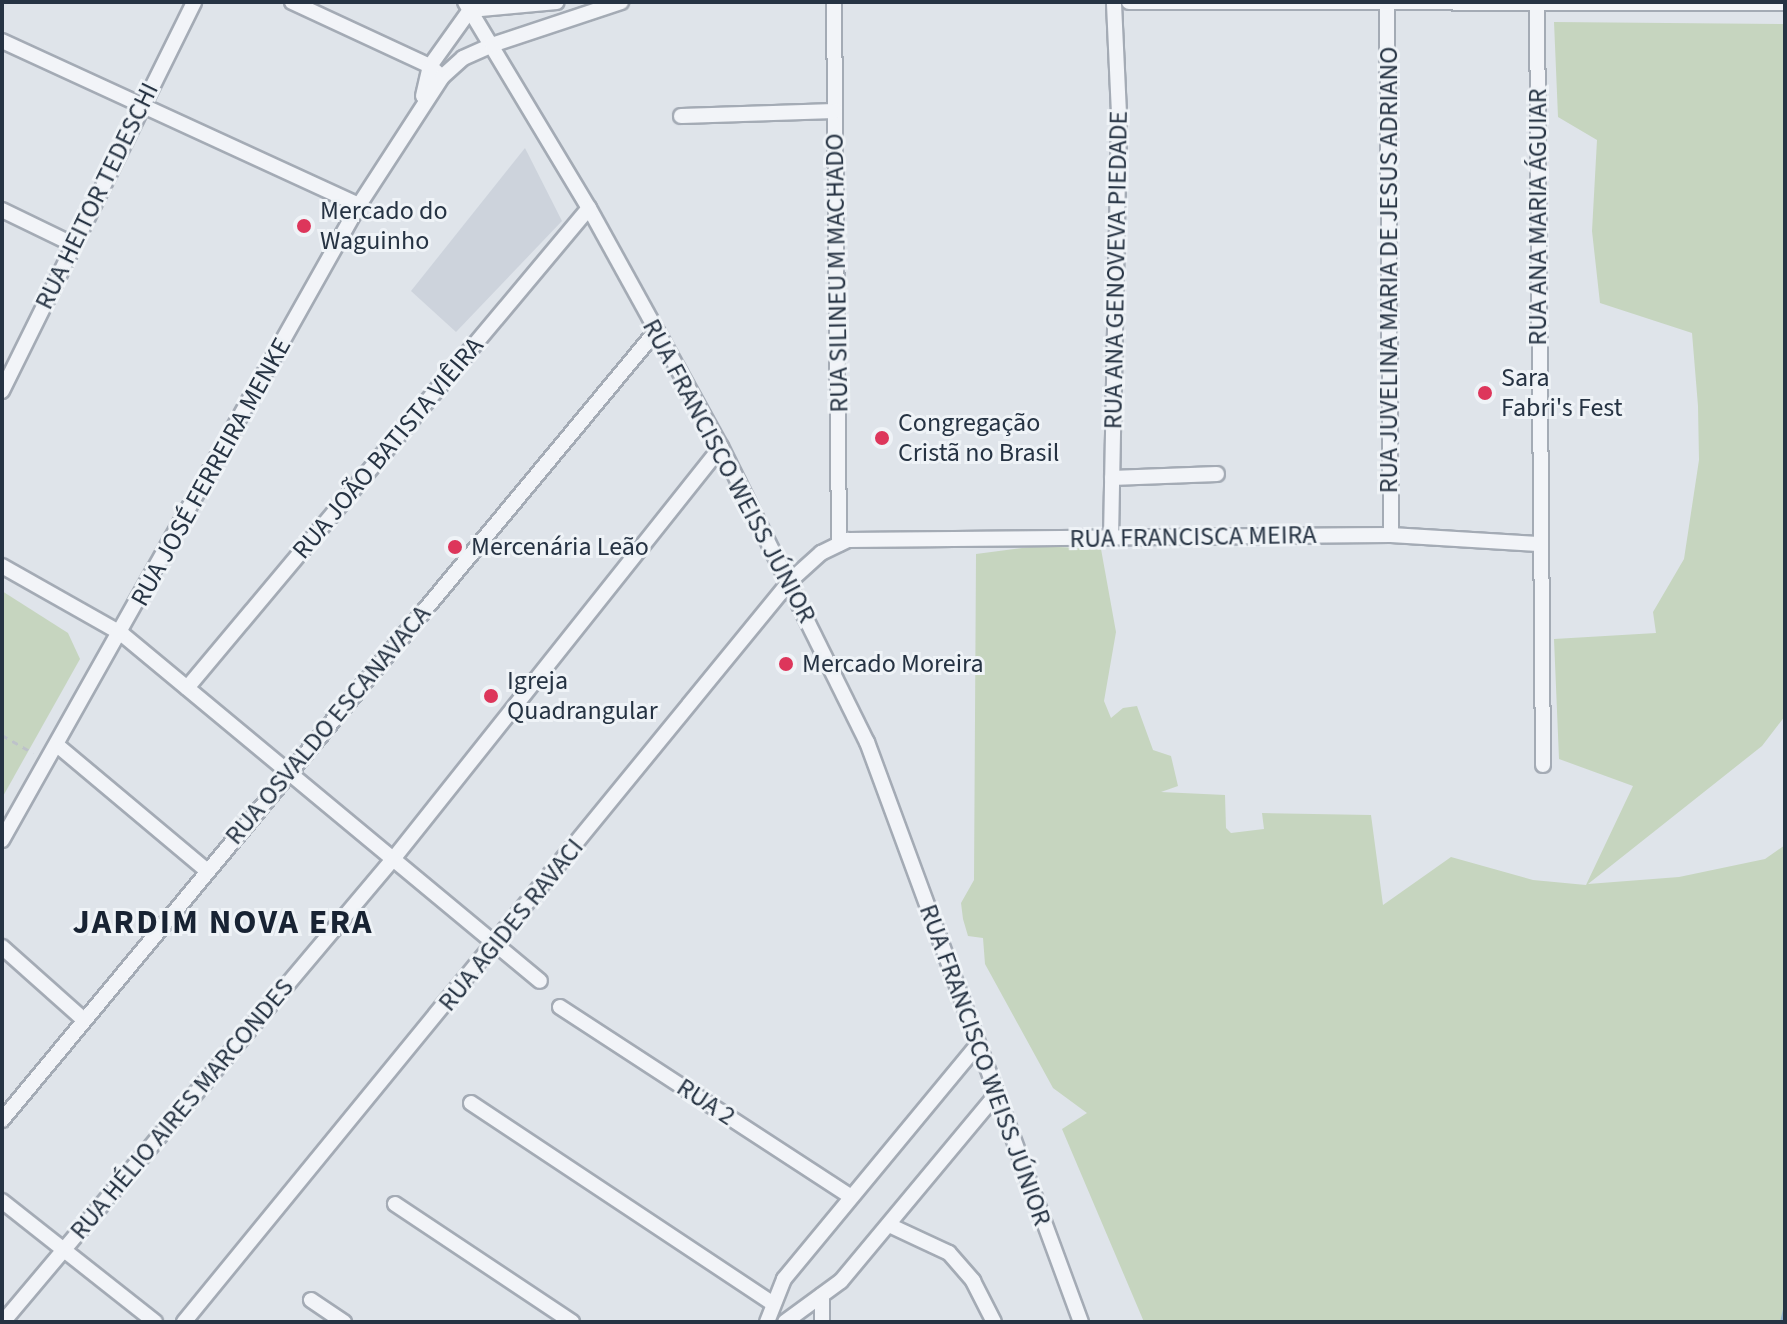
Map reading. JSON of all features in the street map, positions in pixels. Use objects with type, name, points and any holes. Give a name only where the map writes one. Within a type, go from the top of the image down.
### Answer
[{"type":"street","name":"RUA HEITOR TEDESCHI","points":[[2,390],[139,107],[194,2]]},
{"type":"street","points":[[292,2],[430,66],[442,77]]},
{"type":"street","points":[[468,6],[557,2]]},
{"type":"street","name":"RUA JOSÉ FERREIRA MENKE","points":[[2,840],[122,634],[359,205],[421,105],[442,77],[463,58],[492,45],[621,2]]},
{"type":"street","name":"RUA SILINEU M MACHADO","points":[[834,2],[844,542]]},
{"type":"street","name":"RUA ANA GENOVEVA PIEDADE","points":[[1111,538],[1119,114],[1114,2]]},
{"type":"street","points":[[1129,2],[1387,5],[1785,3]]},
{"type":"street","name":"RUA JUVELINA MARIA DE JESUS ADRIANO","points":[[1387,5],[1391,535]]},
{"type":"street","name":"RUA ANA MARIA ÁGUIAR","points":[[1537,5],[1538,544],[1543,765]]},
{"type":"street","name":"RUA JOSÉ FERREIRA MENKE","points":[[421,105],[430,66],[468,6]]},
{"type":"street","name":"RUA FRANCISCO WEISS JÚNIOR","points":[[468,6],[589,208],[721,447],[790,581],[867,742],[995,1096],[1081,1322]]},
{"type":"street","points":[[2,41],[139,107],[359,205]]},
{"type":"street","points":[[681,116],[835,111]]},
{"type":"street","name":"RUA JOÃO BATISTA VIÊIRA","points":[[187,688],[589,208]]},
{"type":"street","points":[[2,210],[72,244]]},
{"type":"street","name":"RUA OSVALDO ESCANAVACA","points":[[2,1120],[656,331]]},
{"type":"street","name":"RUA HÉLIO AIRES MARCONDES","points":[[3,1322],[394,858],[721,447]]},
{"type":"street","points":[[1112,478],[1217,474]]},
{"type":"street","name":"RUA FRANCISCA MEIRA","points":[[844,542],[1391,535],[1538,544]]},
{"type":"street","name":"RUA AGIDES RAVACI","points":[[184,1322],[790,581],[844,542]]},
{"type":"street","points":[[2,566],[122,634],[497,942],[540,981]]},
{"type":"street","points":[[57,745],[207,871]]},
{"type":"street","points":[[2,947],[84,1020]]},
{"type":"street","name":"RUA 2","points":[[560,1007],[852,1197]]},
{"type":"street","points":[[767,1322],[771,1302],[852,1197],[977,1046]]},
{"type":"street","points":[[785,1322],[822,1295],[889,1225],[995,1096]]},
{"type":"street","points":[[471,1103],[771,1302]]},
{"type":"street","points":[[2,1201],[155,1322]]},
{"type":"street","points":[[395,1204],[572,1322]]},
{"type":"street","points":[[889,1225],[949,1253],[973,1281],[994,1322]]},
{"type":"street","points":[[822,1295],[822,1322]]},
{"type":"street","points":[[311,1300],[344,1322]]},
{"type":"path","points":[[3,737],[48,762]]},
{"type":"shaded area","points":[[525,148],[562,221],[456,332],[411,291]]},
{"type":"green space","points":[[1554,22],[1785,24],[1785,716],[1762,746],[1588,884],[1679,877],[1765,859],[1785,845],[1785,1322],[1144,1322],[1062,1129],[1087,1113],[1053,1088],[985,964],[983,938],[968,936],[963,919],[961,903],[974,880],[976,554],[1038,546],[1101,549],[1116,632],[1104,701],[1111,718],[1123,708],[1137,706],[1153,750],[1171,756],[1178,786],[1161,792],[1225,795],[1226,828],[1231,833],[1264,829],[1262,813],[1371,815],[1383,905],[1451,857],[1533,880],[1586,885],[1633,786],[1559,759],[1554,639],[1656,633],[1653,612],[1684,559],[1699,460],[1698,406],[1692,333],[1600,303],[1592,231],[1597,140],[1558,117]]},
{"type":"green space","points":[[2,591],[68,633],[80,659],[2,798]]},
{"type":"waterway","points":[[1782,1322],[1785,1309]]},
{"type":"place","name":"Mercado do Waguinho","points":[[304,226]]},
{"type":"place","name":"Sara Fabri's Fest","points":[[1485,393]]},
{"type":"place","name":"Congregação Cristã no Brasil","points":[[882,438]]},
{"type":"place","name":"Mercenária Leão","points":[[455,547]]},
{"type":"place","name":"Mercado Moreira","points":[[786,664]]},
{"type":"place","name":"Igreja Quadrangular","points":[[491,696]]},
{"type":"district","name":"JARDIM NOVA ERA","points":[[223,923]]}]
